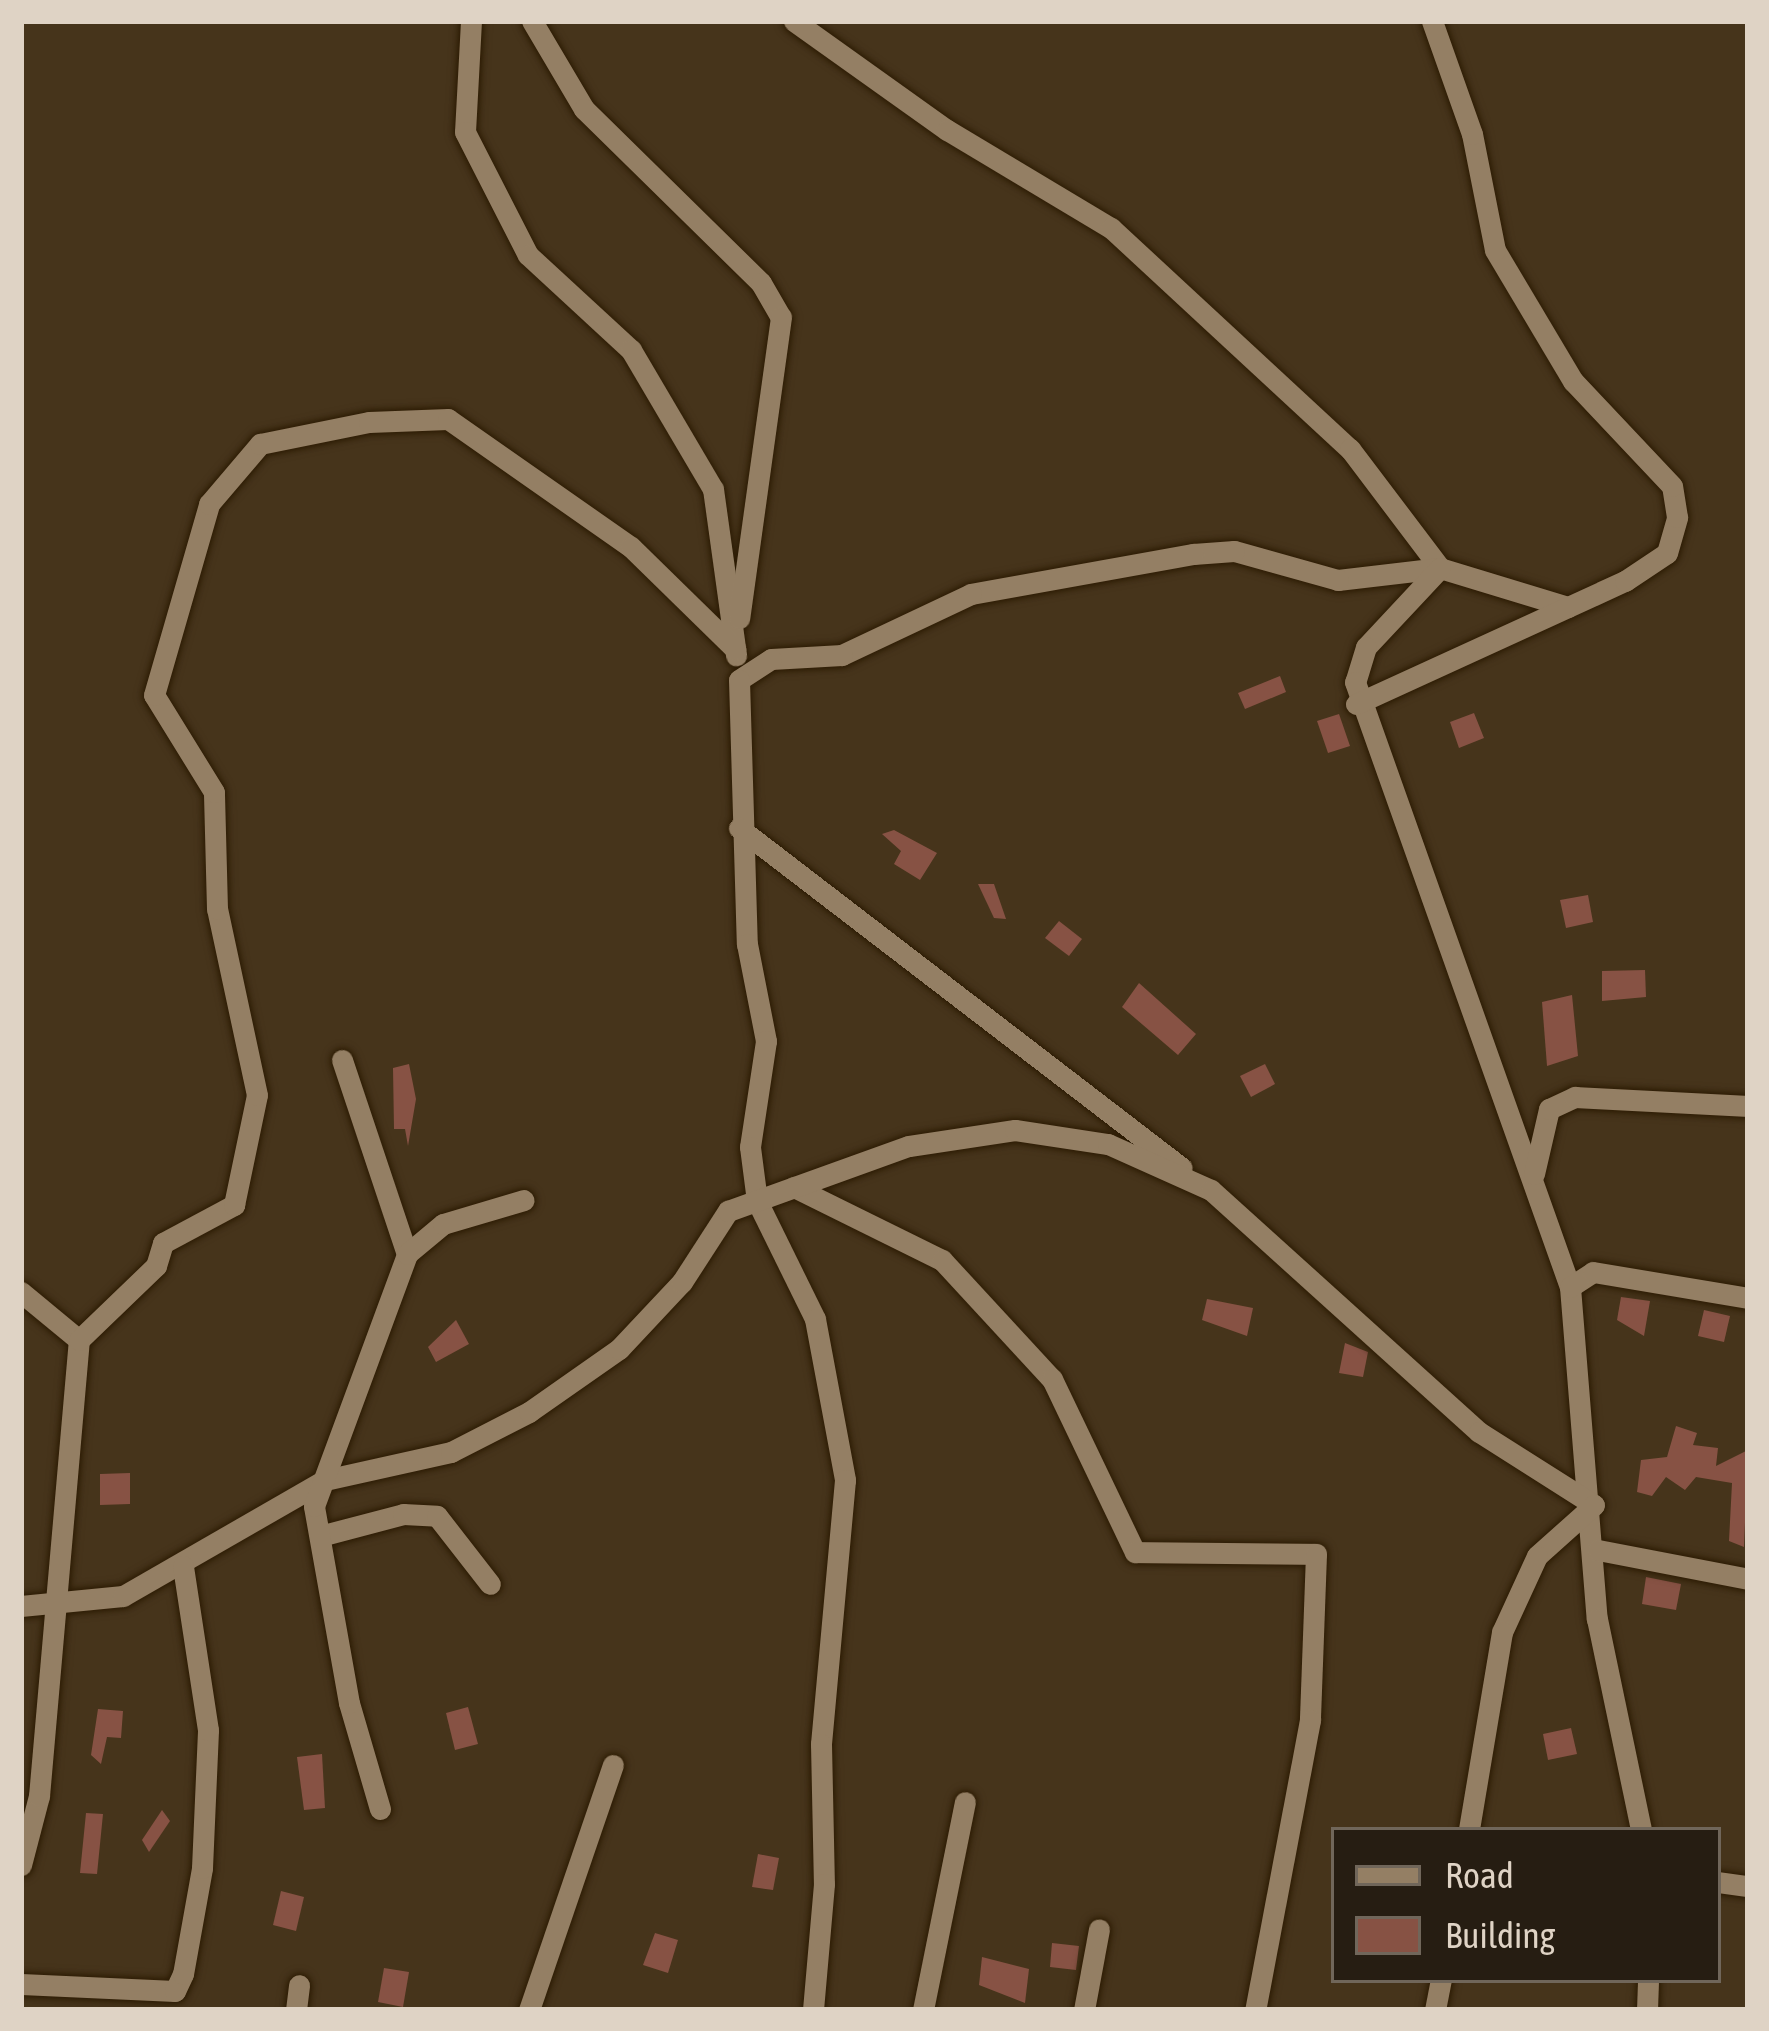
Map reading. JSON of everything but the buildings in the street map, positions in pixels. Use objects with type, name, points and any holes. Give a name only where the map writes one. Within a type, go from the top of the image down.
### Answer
[{"type":"street","points":[[471,21],[465,132],[528,255],[631,350],[713,489],[739,680],[739,828],[766,1041],[750,1147],[757,1201],[815,1319],[845,1480],[821,1744],[824,1884],[813,2010]]},
{"type":"street","points":[[532,21],[584,109],[761,283],[782,317],[735,649]]},
{"type":"street","points":[[794,21],[947,130],[1111,228],[1350,449],[1440,568]]},
{"type":"street","points":[[1356,704],[1568,607],[1666,553],[1677,517],[1672,486],[1573,381],[1496,250],[1472,134],[1432,21]]},
{"type":"street","points":[[21,1865],[39,1796],[79,1340],[156,1266],[163,1243],[219,1221],[243,1186],[257,1095],[217,909],[214,792],[154,695],[209,504],[260,444],[369,422],[448,418],[631,547],[735,649]]},
{"type":"street","points":[[739,680],[771,659],[842,655],[971,594],[1192,554],[1234,551],[1338,580],[1440,568],[1568,607]]},
{"type":"street","points":[[1440,568],[1366,647],[1356,704],[1570,1287],[1598,1550],[1597,1619],[1640,1827]]},
{"type":"street","points":[[739,828],[1211,1190],[1368,1322],[1479,1432],[1594,1505]]},
{"type":"street","points":[[342,1060],[407,1254]]},
{"type":"street","points":[[1534,1179],[1549,1109],[1574,1097],[1748,1106]]},
{"type":"street","points":[[21,1606],[123,1596],[183,1566],[325,1480],[452,1452],[530,1412],[619,1349],[682,1282],[728,1211],[909,1146],[1015,1130],[1108,1144],[1211,1190]]},
{"type":"street","points":[[794,1187],[942,1260],[1052,1378],[1135,1552],[1316,1554],[1310,1720],[1256,2010]]},
{"type":"street","points":[[380,1809],[349,1703],[314,1506],[407,1254],[442,1224],[524,1200]]},
{"type":"street","points":[[1570,1287],[1593,1272],[1748,1298]]},
{"type":"street","points":[[21,1292],[79,1340]]},
{"type":"street","points":[[1470,1827],[1502,1632],[1537,1556],[1594,1505]]},
{"type":"street","points":[[320,1536],[403,1514],[437,1516],[490,1584]]},
{"type":"street","points":[[1598,1550],[1748,1580]]},
{"type":"street","points":[[21,1984],[175,1991],[183,1974],[202,1868],[208,1730],[183,1566]]},
{"type":"street","points":[[529,2010],[613,1765]]},
{"type":"street","points":[[922,2010],[965,1802]]},
{"type":"street","points":[[1084,2010],[1099,1929]]},
{"type":"street","points":[[296,2010],[298,1985]]}]
